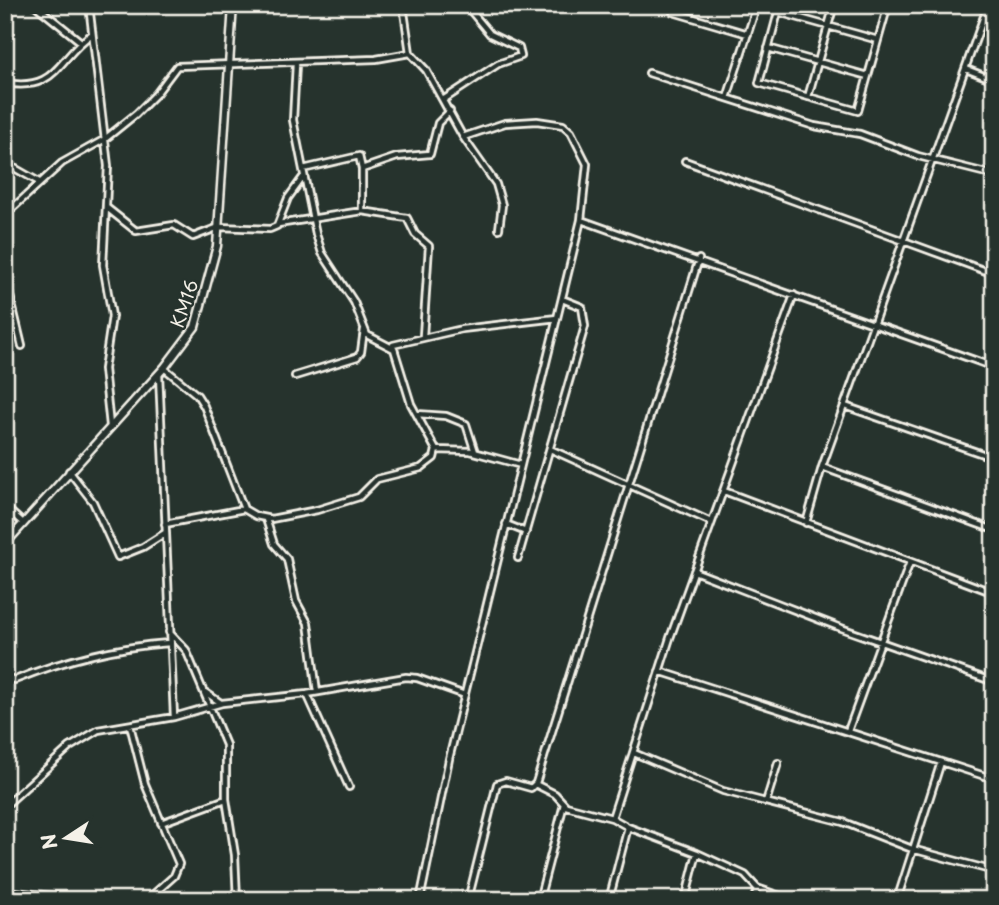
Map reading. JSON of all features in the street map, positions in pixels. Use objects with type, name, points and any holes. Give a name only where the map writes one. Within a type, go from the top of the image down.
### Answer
[{"type":"street","points":[[35,5],[81,42]]},
{"type":"street","points":[[89,5],[105,139],[107,208],[103,265],[112,320],[104,369],[110,426]]},
{"type":"street","name":"KM16","points":[[5,544],[69,470],[162,371],[195,327],[217,246],[233,5]]},
{"type":"street","points":[[402,5],[410,53],[426,71],[463,137],[496,184],[502,205],[499,229]]},
{"type":"street","points":[[443,100],[498,64],[521,56],[519,48],[485,30],[466,5]]},
{"type":"street","points":[[727,98],[757,5]]},
{"type":"street","points":[[780,5],[759,83],[858,111],[888,5]]},
{"type":"street","points":[[808,97],[834,5]]},
{"type":"street","points":[[806,523],[822,467],[906,240],[988,5]]},
{"type":"street","points":[[673,12],[748,34]]},
{"type":"street","points":[[778,12],[878,40]]},
{"type":"street","points":[[5,83],[24,86],[47,79],[81,42],[92,34]]},
{"type":"street","points":[[768,47],[868,76]]},
{"type":"street","points":[[5,215],[62,163],[105,139],[156,94],[177,66],[376,60],[410,53]]},
{"type":"street","points":[[296,64],[293,120],[312,218],[322,253],[354,302],[364,329],[373,340],[392,345],[423,336],[557,318]]},
{"type":"street","points":[[966,69],[994,80]]},
{"type":"street","points":[[649,74],[814,126],[860,134],[934,159],[994,175]]},
{"type":"street","points":[[362,169],[397,157],[430,154],[438,123],[450,111]]},
{"type":"street","points":[[5,119],[11,166],[39,182]]},
{"type":"street","points":[[419,900],[464,695],[581,220],[587,164],[571,132],[563,125],[537,121],[505,123],[463,137]]},
{"type":"street","points":[[278,224],[288,198],[304,172],[359,156],[362,169],[362,211]]},
{"type":"street","points":[[685,160],[994,274]]},
{"type":"street","points":[[107,208],[136,231],[174,225],[193,237],[219,227],[270,229],[278,224],[362,211],[407,218],[415,234],[429,246],[423,336]]},
{"type":"street","points":[[581,220],[699,259],[994,367]]},
{"type":"street","points":[[468,900],[497,784],[506,781],[531,788],[536,784],[699,259]]},
{"type":"street","points":[[5,275],[22,346]]},
{"type":"street","points":[[612,818],[659,671],[794,295]]},
{"type":"street","points":[[518,558],[585,326],[582,307],[562,299]]},
{"type":"street","points":[[295,376],[357,357],[362,352],[364,329]]},
{"type":"street","points":[[162,371],[197,395],[204,406],[244,509],[266,519],[317,510],[359,497],[383,476],[427,465],[434,458],[436,450],[417,414],[392,345]]},
{"type":"street","points":[[162,371],[165,533],[174,717]]},
{"type":"street","points":[[845,406],[994,458]]},
{"type":"street","points":[[417,414],[446,416],[466,424],[476,453]]},
{"type":"street","points":[[550,449],[711,523]]},
{"type":"street","points":[[436,450],[476,453],[521,465]]},
{"type":"street","points":[[822,467],[994,530]]},
{"type":"street","points":[[69,470],[93,502],[118,557],[143,547],[165,533]]},
{"type":"street","points":[[724,491],[994,593]]},
{"type":"street","points":[[5,508],[23,523]]},
{"type":"street","points":[[165,524],[244,509]]},
{"type":"street","points":[[266,519],[274,544],[287,559],[296,601],[308,623],[317,692]]},
{"type":"street","points":[[506,524],[526,531]]},
{"type":"street","points":[[848,731],[910,562]]},
{"type":"street","points":[[694,571],[994,682]]},
{"type":"street","points":[[169,632],[184,647],[226,745],[226,799],[235,855],[237,900]]},
{"type":"street","points":[[5,677],[15,680],[77,656],[128,646],[169,643]]},
{"type":"street","points":[[659,671],[994,779]]},
{"type":"street","points":[[5,806],[86,736],[98,730],[174,717],[209,709],[222,703],[307,694],[412,677],[464,695]]},
{"type":"street","points":[[204,692],[222,703]]},
{"type":"street","points":[[307,694],[349,787]]},
{"type":"street","points":[[130,725],[141,771],[179,870],[147,900]]},
{"type":"street","points":[[634,753],[723,791],[843,822],[912,849],[994,872]]},
{"type":"street","points":[[897,900],[941,762]]},
{"type":"street","points":[[766,802],[778,763]]},
{"type":"street","points":[[536,784],[555,794],[564,804],[601,818],[612,818],[628,827],[697,853],[745,875],[757,888],[791,900]]},
{"type":"street","points":[[161,823],[226,799]]},
{"type":"street","points":[[539,900],[564,804]]},
{"type":"street","points":[[609,900],[628,827]]},
{"type":"street","points":[[685,900],[697,853]]},
{"type":"street","points":[[754,900],[757,888]]},
{"type":"street","points":[[5,891],[90,900]]}]
